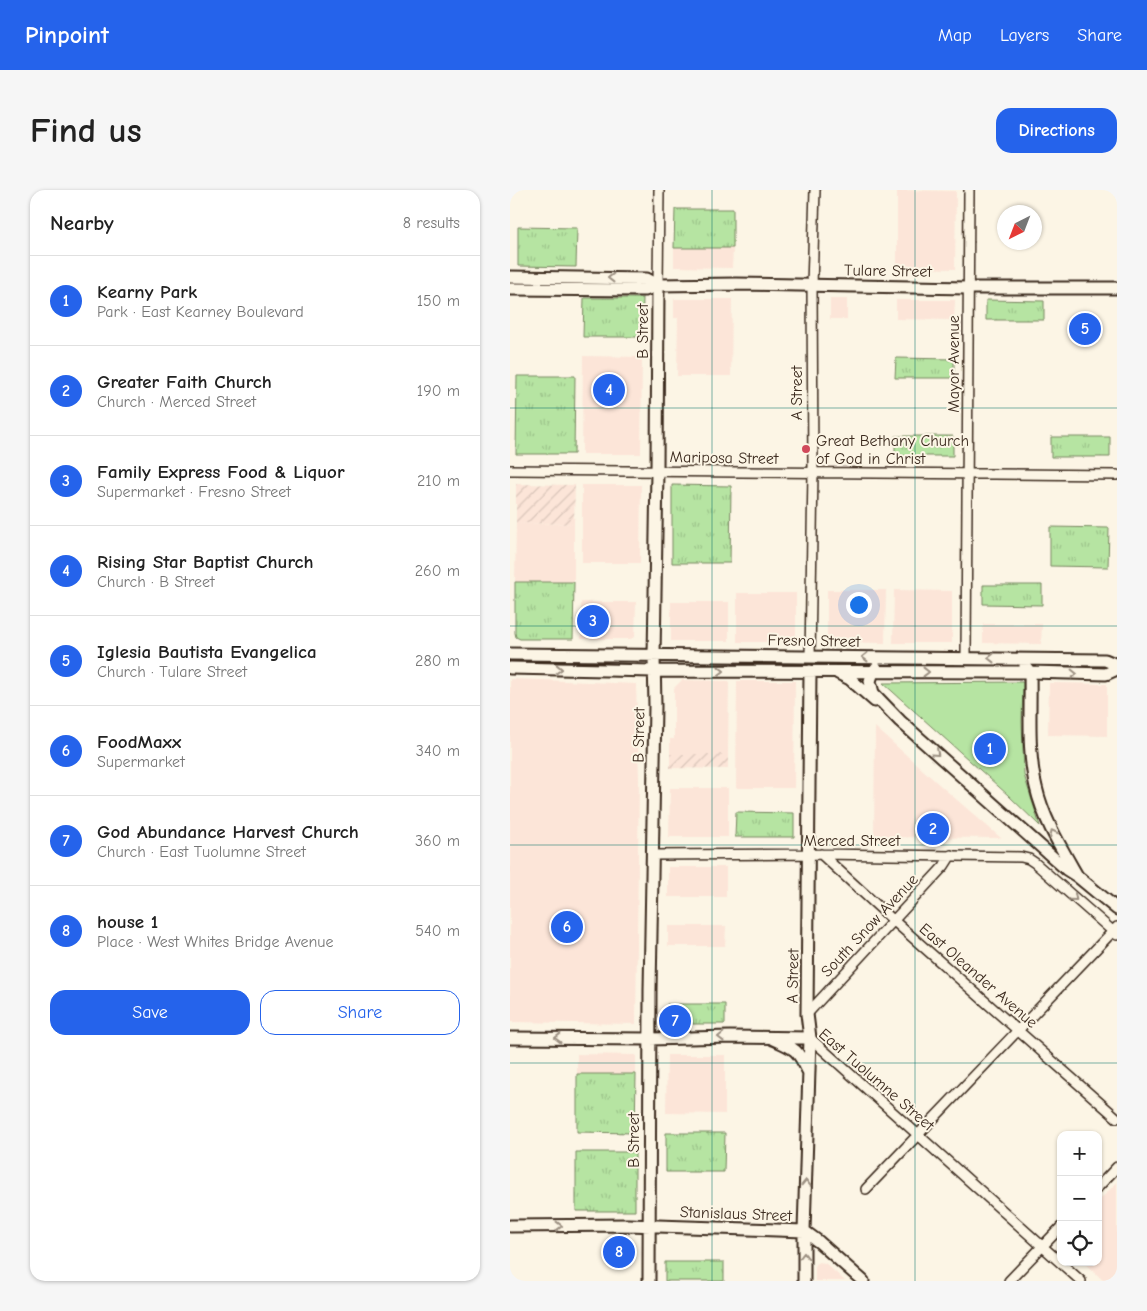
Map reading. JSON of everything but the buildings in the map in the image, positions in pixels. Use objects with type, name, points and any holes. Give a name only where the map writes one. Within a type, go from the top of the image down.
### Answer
[{"type":"main road","name":"Tulare Street","points":[[510,278],[647,278],[658,285]]},
{"type":"main road","name":"Tulare Street","points":[[510,289],[645,290],[658,285],[736,284],[968,288],[1117,288]]},
{"type":"main road","name":"B Street","points":[[649,1281],[658,285]]},
{"type":"main road","name":"Fresno Street","points":[[510,654],[1016,658],[1104,660],[1117,665]]},
{"type":"main road","points":[[900,721],[873,693],[870,682],[873,672],[883,664],[926,658]]},
{"type":"main road","points":[[1016,658],[1030,672],[1030,745],[1036,788],[1046,818],[1077,876]]},
{"type":"main road","name":"Fresno Street","points":[[510,668],[654,671],[1106,674],[1117,669]]},
{"type":"main road","name":"A Street","points":[[804,1281],[810,1038],[807,1014],[815,854],[810,671]]},
{"type":"main road","points":[[834,671],[850,679],[900,721],[1066,869],[1117,909]]},
{"type":"main road","name":"East Tuolumne Street","points":[[510,1038],[810,1038]]},
{"type":"main road","points":[[770,1038],[792,1048],[799,1054],[809,1075]]},
{"type":"main road","points":[[628,1225],[650,1249]]},
{"type":"main road","name":"Stanislaus Street","points":[[510,1226],[628,1225],[804,1231],[820,1242],[863,1281]]},
{"type":"street","name":"B Street","points":[[658,285],[659,190]]},
{"type":"street","name":"A Street","points":[[810,657],[813,472],[812,285],[815,190]]},
{"type":"street","name":"Mayor Avenue","points":[[966,658],[969,190]]},
{"type":"street","name":"Mariposa Street","points":[[510,470],[1117,475]]},
{"type":"street","name":"East Oleander Avenue","points":[[815,854],[894,921],[1117,1118]]},
{"type":"street","name":"Merced Street","points":[[653,855],[1021,856],[1035,863],[1116,931]]},
{"type":"street","name":"South Snow Avenue","points":[[807,1014],[944,866],[951,855]]},
{"type":"street","points":[[866,1190],[1018,1030],[1116,931]]},
{"type":"street","name":"East Tuolumne Street","points":[[810,1038],[1080,1281]]},
{"type":"street","points":[[1102,1183],[1117,1167]]},
{"type":"street","points":[[1009,1281],[1057,1231]]},
{"type":"shaded area","points":[[897,190],[956,191],[955,269],[897,268]]},
{"type":"shaded area","points":[[674,248],[733,248],[732,268],[674,267]]},
{"type":"shaded area","points":[[674,299],[732,299],[731,376],[677,376],[678,318],[674,318]]},
{"type":"shaded area","points":[[830,299],[847,299],[847,319],[830,319]]},
{"type":"shaded area","points":[[896,300],[955,300],[954,320],[896,319]]},
{"type":"shaded area","points":[[583,356],[642,357],[641,454],[582,454]]},
{"type":"shaded area","points":[[516,484],[575,485],[574,524],[516,523]]},
{"type":"shaded area","points":[[582,485],[641,485],[640,563],[582,563]]},
{"type":"shaded area","points":[[516,523],[574,524],[574,582],[515,582]]},
{"type":"shaded area","points":[[827,590],[886,590],[885,643],[827,642]]},
{"type":"shaded area","points":[[894,590],[952,591],[952,643],[893,643]]},
{"type":"shaded area","points":[[737,593],[796,593],[796,642],[737,642]]},
{"type":"shaded area","points":[[581,602],[636,602],[635,637],[630,639],[581,639]]},
{"type":"shaded area","points":[[671,602],[729,602],[729,641],[671,641]]},
{"type":"shaded area","points":[[983,624],[1042,624],[1041,644],[983,643]]},
{"type":"shaded area","points":[[510,679],[636,684],[639,778],[636,1024],[510,1022]]},
{"type":"shaded area","points":[[682,680],[729,681],[728,754],[670,754],[670,739],[674,739],[674,688]]},
{"type":"shaded area","points":[[737,681],[795,681],[794,788],[736,788]]},
{"type":"shaded area","points":[[1049,683],[1107,684],[1107,736],[1048,735]]},
{"type":"shaded area","points":[[875,727],[942,787],[1001,838],[874,837]]},
{"type":"shaded area","points":[[670,754],[728,754],[728,769],[670,768]]},
{"type":"shaded area","points":[[670,788],[728,788],[728,837],[669,837]]},
{"type":"shaded area","points":[[668,867],[726,867],[726,897],[668,897]]},
{"type":"shaded area","points":[[668,926],[726,926],[725,946],[668,946]]},
{"type":"shaded area","points":[[577,1054],[636,1055],[636,1074],[577,1074]]},
{"type":"shaded area","points":[[667,1055],[725,1055],[725,1114],[666,1113]]},
{"type":"shaded area","points":[[1117,1182],[1117,1281],[1104,1281],[1087,1266],[1102,1266],[1102,1198]]},
{"type":"shaded area","points":[[819,1262],[825,1263],[845,1281],[815,1281],[815,1268]]},
{"type":"green space","points":[[675,209],[733,209],[733,248],[674,248]]},
{"type":"green space","points":[[518,227],[577,228],[576,267],[518,266]]},
{"type":"green space","points":[[584,298],[643,298],[642,337],[583,337]]},
{"type":"green space","points":[[986,300],[1044,301],[1044,320],[986,320]]},
{"type":"green space","points":[[896,358],[954,359],[954,378],[895,378]]},
{"type":"green space","points":[[517,376],[575,376],[574,454],[516,454]]},
{"type":"green space","points":[[895,436],[953,436],[953,456],[895,456]]},
{"type":"green space","points":[[1051,437],[1110,437],[1110,457],[1051,457]]},
{"type":"green space","points":[[672,485],[731,486],[730,563],[672,563]]},
{"type":"green space","points":[[1050,527],[1109,528],[1108,567],[1050,566]]},
{"type":"green space","points":[[515,582],[574,582],[573,639],[520,639],[516,637]]},
{"type":"green space","points":[[983,585],[1042,585],[1042,605],[983,604]]},
{"type":"green space","points":[[1023,682],[1024,775],[1040,826],[883,683]]},
{"type":"green space","points":[[736,812],[794,813],[794,837],[735,837]]},
{"type":"green space","points":[[667,1004],[725,1004],[725,1024],[667,1024]]},
{"type":"green space","points":[[577,1074],[636,1074],[635,1133],[577,1132]]},
{"type":"green space","points":[[666,1133],[725,1133],[724,1172],[666,1172]]},
{"type":"green space","points":[[576,1152],[635,1152],[635,1211],[576,1211]]},
{"type":"green space","points":[[665,1262],[724,1262],[724,1281],[665,1281]]},
{"type":"place","name":"Iglesia Bautista Evangelica","points":[[1085,329]]},
{"type":"place","name":"Rising Star Baptist Church","points":[[609,390]]},
{"type":"place","name":"Great Bethany Church of God in Christ","points":[[806,449]]},
{"type":"place","name":"Family Express Food & Liquor","points":[[593,621]]},
{"type":"place","name":"Kearny Park","points":[[990,749]]},
{"type":"place","name":"Greater Faith Church","points":[[933,829]]},
{"type":"place","name":"FoodMaxx","points":[[567,927]]},
{"type":"place","name":"God Abundance Harvest Church","points":[[675,1021]]},
{"type":"place","name":"house 1","points":[[619,1252]]}]
